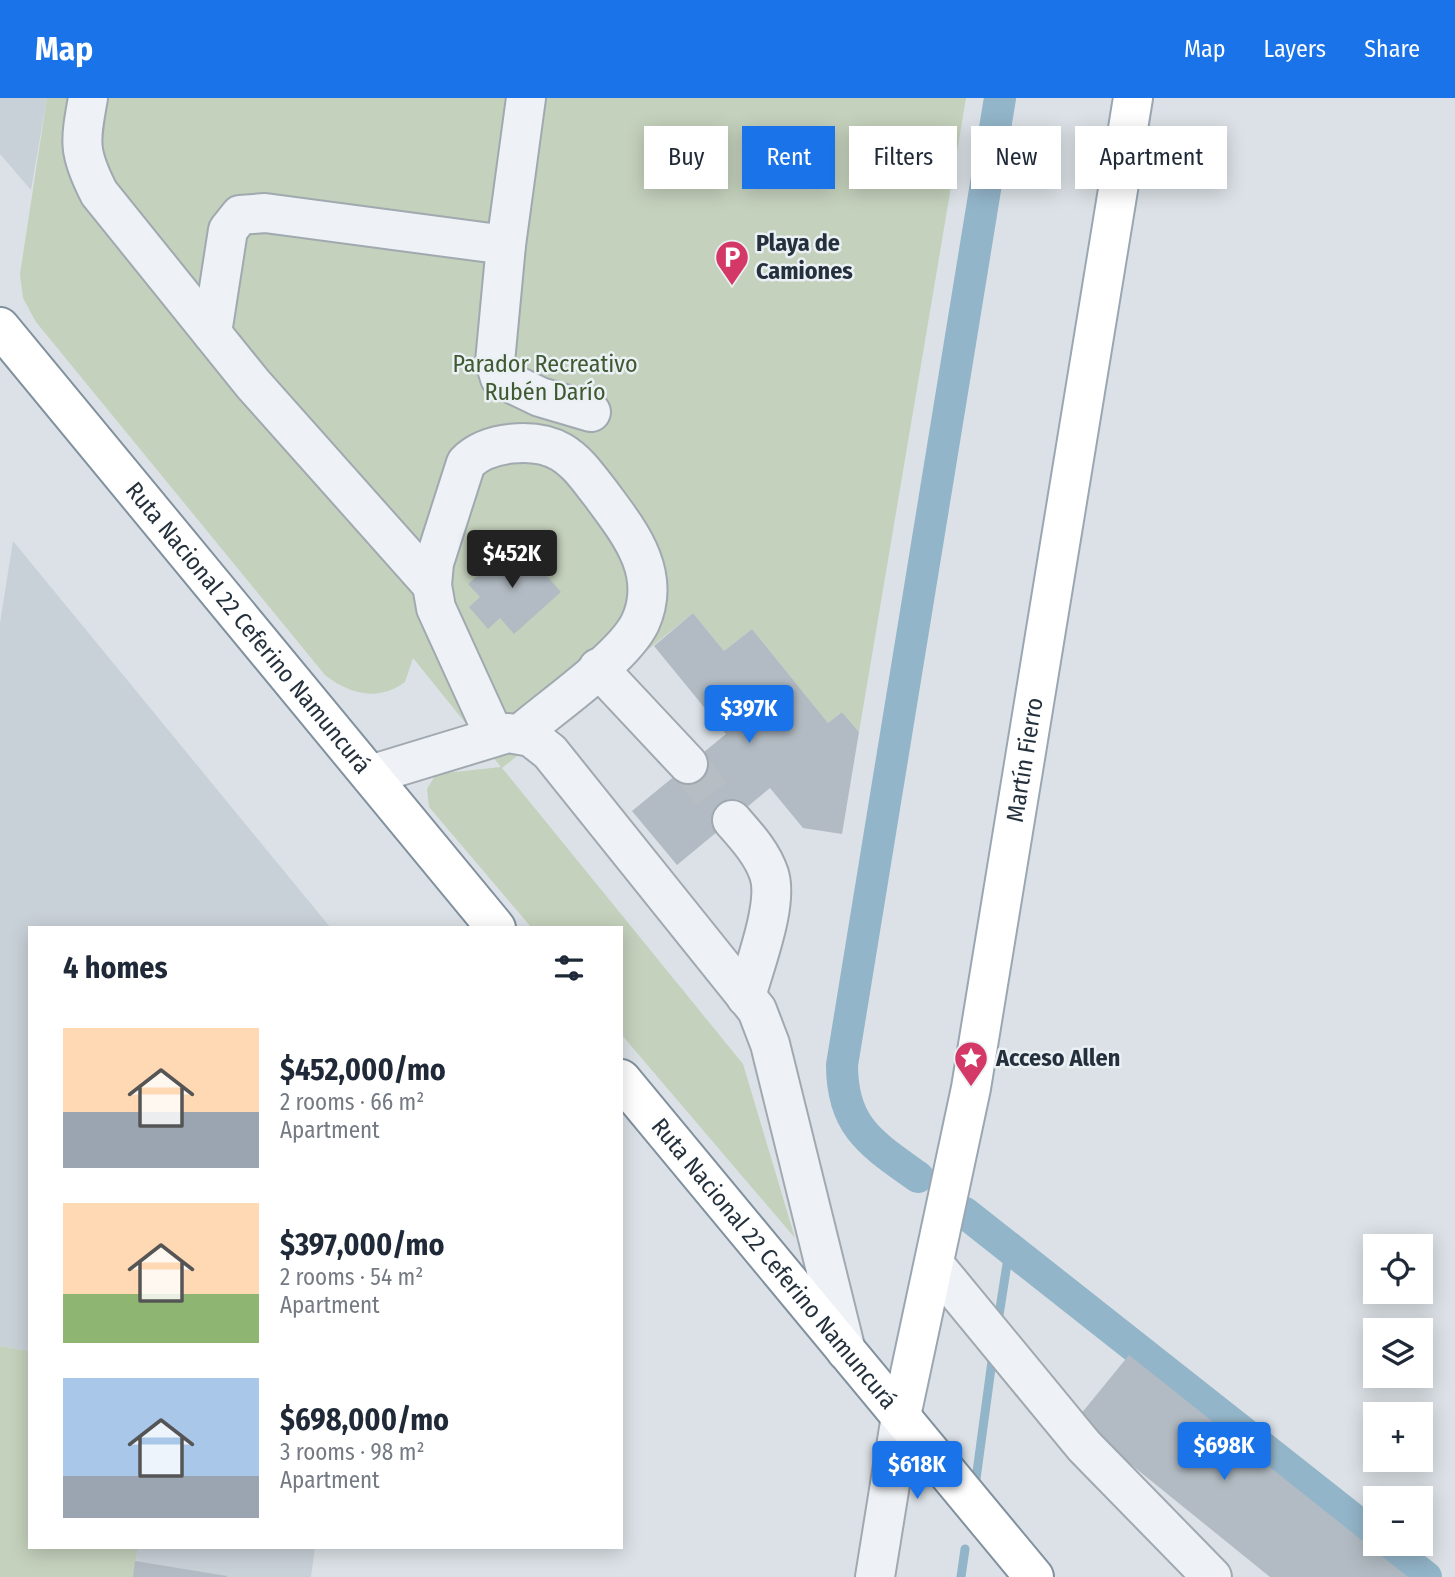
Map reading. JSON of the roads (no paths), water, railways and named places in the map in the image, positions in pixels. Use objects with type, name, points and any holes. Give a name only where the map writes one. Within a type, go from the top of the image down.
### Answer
[{"type":"main road","name":"Martín Fierro","points":[[901,1416],[971,1088],[1133,98]]},
{"type":"main road","name":"Ruta Nacional 22 Ceferino Namuncurá","points":[[0,327],[494,926]]},
{"type":"main road","name":"Ruta Nacional 22 Ceferino Namuncurá","points":[[623,1081],[1034,1577]]},
{"type":"street","points":[[88,98],[80,143],[85,165],[94,184],[253,384],[432,585]]},
{"type":"street","points":[[526,98],[506,244],[495,362],[500,378],[540,397],[591,412]]},
{"type":"street","points":[[212,333],[228,230],[240,215],[265,213],[506,244]]},
{"type":"street","points":[[370,775],[507,734],[598,668],[632,638],[640,622],[646,606],[645,564],[637,543],[581,468],[559,451],[535,444],[491,447],[466,463],[434,563],[432,585],[436,608],[507,734]]},
{"type":"street","points":[[598,668],[688,764]]},
{"type":"street","points":[[507,734],[531,737],[550,752],[757,1010],[770,1044],[846,1351]]},
{"type":"street","points":[[732,820],[754,845],[769,875],[771,900],[746,997]]},
{"type":"street","points":[[934,1264],[1084,1446],[1212,1577]]},
{"type":"street","points":[[875,1577],[901,1416]]},
{"type":"waterway","points":[[918,1177],[874,1143],[854,1119],[847,1104],[842,1065],[1000,98]]},
{"type":"waterway","points":[[965,1213],[1363,1527]]},
{"type":"waterway","points":[[999,1315],[1010,1245]]},
{"type":"waterway","points":[[976,1479],[992,1361]]},
{"type":"waterway","points":[[961,1577],[965,1549]]},
{"type":"waterway","points":[[1399,1556],[1426,1577]]},
{"type":"tunnel","points":[[688,764],[732,820]]},
{"type":"place","name":"Playa de Camiones","points":[[732,287]]},
{"type":"place","name":"Acceso Allen","points":[[971,1088]]},
{"type":"park label","name":"Parador Recreativo Rubén Darío","points":[[545,378]]}]
